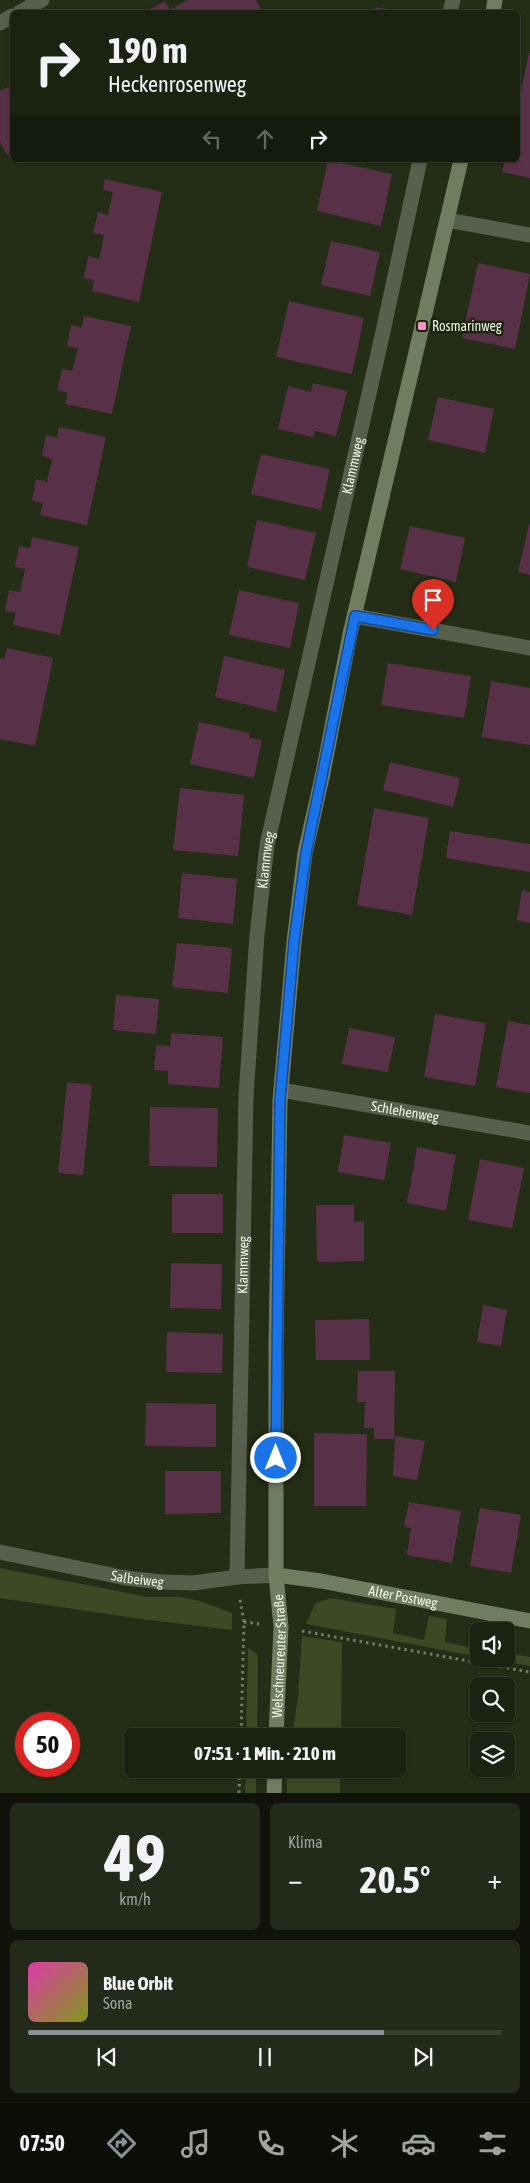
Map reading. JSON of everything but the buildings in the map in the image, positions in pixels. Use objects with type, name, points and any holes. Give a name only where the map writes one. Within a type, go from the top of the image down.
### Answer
[{"type":"main road","points":[[276,1575],[276,1344],[281,1090],[294,942],[306,853],[355,616],[461,162]]},
{"type":"main road","name":"Alter Postweg","points":[[276,1575],[321,1581],[530,1621]]},
{"type":"main road","name":"Welschneureuter Straße","points":[[276,1575],[281,1627],[276,1728]]},
{"type":"main road","points":[[274,1793],[275,1778]]},
{"type":"street","points":[[24,10],[42,0]]},
{"type":"street","name":"Klammweg","points":[[237,1577],[246,1096],[267,845],[420,162]]},
{"type":"street","points":[[447,220],[530,234]]},
{"type":"street","points":[[355,616],[530,648]]},
{"type":"street","name":"Schlehenweg","points":[[281,1090],[530,1133]]},
{"type":"street","name":"Salbeiweg","points":[[0,1552],[126,1578],[162,1582],[194,1583],[237,1577],[276,1575]]},
{"type":"path","points":[[237,1577],[244,1622],[241,1728]]},
{"type":"path","points":[[244,1622],[530,1672]]},
{"type":"path","points":[[239,1793],[240,1778]]},
{"type":"green space","points":[[0,1568],[148,1597],[178,1597],[197,1600],[232,1613],[232,1630],[141,1619],[0,1598]]},
{"type":"green space","points":[[330,1598],[396,1609],[393,1633],[424,1640],[429,1616],[447,1619],[445,1642],[470,1648],[470,1655],[306,1624],[315,1604]]},
{"type":"green space","points":[[302,1636],[342,1642],[341,1728],[293,1728],[298,1697]]},
{"type":"green space","points":[[248,1648],[258,1655],[257,1728],[246,1728]]},
{"type":"green space","points":[[515,1654],[530,1657],[530,1666],[515,1663]]},
{"type":"green space","points":[[246,1778],[256,1778],[256,1793],[245,1793]]},
{"type":"green space","points":[[287,1778],[340,1778],[340,1793],[287,1793]]},
{"type":"place","name":"Rosmarinweg","points":[[422,326]]},
{"type":"route","points":[[276,1458],[280,1100],[294,942],[306,853],[355,616],[433,630]]}]
